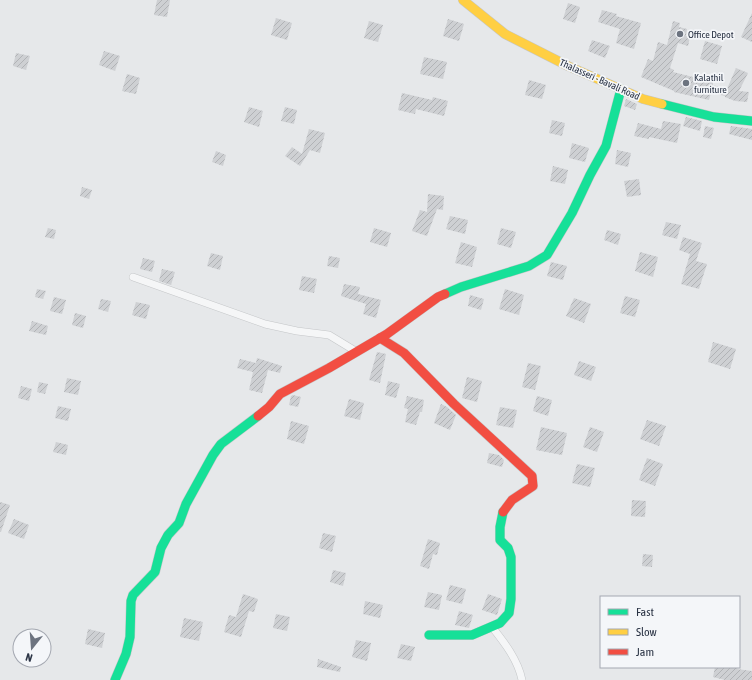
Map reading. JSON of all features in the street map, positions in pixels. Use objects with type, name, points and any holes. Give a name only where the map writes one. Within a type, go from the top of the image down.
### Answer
[{"type":"street","name":"Thalasseri - Bavali Road","points":[[464,0],[505,34],[568,66],[643,99],[714,117],[752,121]]},
{"type":"street","points":[[115,680],[126,654],[130,636],[131,601],[133,595],[155,572],[161,548],[168,535],[179,523],[186,504],[213,455],[221,444],[245,428],[269,407],[280,394],[357,352],[438,298],[461,287],[529,266],[547,255],[572,214],[590,175],[606,146],[621,89]]},
{"type":"street","points":[[133,277],[265,324],[297,331],[329,335],[357,352]]},
{"type":"street","points":[[380,338],[404,353],[454,404],[532,476],[533,486],[528,492],[518,496],[504,508],[499,525],[500,540],[508,548],[511,557],[511,599],[509,613],[500,623],[472,635],[429,635]]},
{"type":"street","points":[[492,627],[504,642],[520,672],[522,680]]},
{"type":"building","points":[[157,0],[170,0],[167,17],[154,15]]},
{"type":"building","points":[[568,3],[580,7],[575,23],[563,19]]},
{"type":"building","points":[[602,10],[617,14],[616,16],[641,23],[634,49],[616,43],[620,29],[598,22]]},
{"type":"building","points":[[752,13],[752,42],[741,37]]},
{"type":"building","points":[[276,18],[292,23],[287,40],[271,35]]},
{"type":"building","points":[[448,19],[464,24],[459,41],[443,36]]},
{"type":"building","points":[[369,21],[383,25],[378,42],[364,38]]},
{"type":"building","points":[[673,21],[680,23],[679,27],[687,29],[686,36],[690,37],[688,46],[678,43],[670,68],[674,70],[673,72],[713,82],[713,85],[727,89],[736,68],[748,73],[739,91],[749,92],[747,102],[735,101],[725,96],[711,93],[709,100],[674,92],[641,77],[648,59],[653,61],[658,42],[667,45]]},
{"type":"building","points":[[592,40],[610,46],[605,58],[588,51]]},
{"type":"building","points":[[705,41],[722,46],[717,64],[700,59]]},
{"type":"building","points":[[104,51],[120,56],[115,71],[99,65]]},
{"type":"building","points":[[16,53],[30,56],[26,70],[13,66]]},
{"type":"building","points":[[424,57],[447,62],[443,79],[420,74]]},
{"type":"building","points":[[127,74],[140,78],[136,94],[122,91]]},
{"type":"building","points":[[529,80],[546,85],[542,99],[525,95]]},
{"type":"building","points":[[402,93],[432,100],[433,97],[448,101],[444,116],[416,109],[415,114],[398,110]]},
{"type":"building","points":[[626,99],[637,104],[635,110],[624,106]]},
{"type":"building","points":[[249,107],[263,111],[259,127],[244,122]]},
{"type":"building","points":[[285,107],[297,110],[294,124],[281,121]]},
{"type":"building","points":[[686,117],[702,121],[700,131],[683,126]]},
{"type":"building","points":[[552,120],[565,123],[562,136],[549,133]]},
{"type":"building","points":[[663,121],[681,124],[677,143],[649,137],[649,139],[634,136],[638,123],[661,129]]},
{"type":"building","points":[[705,126],[714,128],[711,139],[703,137]]},
{"type":"building","points":[[731,126],[752,129],[752,140],[729,134]]},
{"type":"building","points":[[309,129],[325,133],[320,153],[310,150],[300,166],[285,156],[292,147],[302,154]]},
{"type":"building","points":[[572,143],[589,148],[585,162],[569,158]]},
{"type":"building","points":[[617,150],[631,153],[628,167],[615,164]]},
{"type":"building","points":[[216,151],[226,155],[223,166],[212,162]]},
{"type":"building","points":[[553,166],[568,170],[565,184],[550,181]]},
{"type":"building","points":[[639,179],[641,195],[627,197],[624,181]]},
{"type":"building","points":[[82,187],[92,190],[89,199],[80,196]]},
{"type":"building","points":[[428,194],[444,196],[443,210],[437,209],[427,236],[412,231],[420,210],[427,212]]},
{"type":"building","points":[[450,216],[468,220],[465,234],[446,229]]},
{"type":"building","points":[[666,222],[681,225],[677,239],[662,235]]},
{"type":"building","points":[[48,228],[56,230],[54,239],[45,237]]},
{"type":"building","points":[[374,228],[391,233],[387,247],[370,242]]},
{"type":"building","points":[[501,228],[516,232],[511,248],[497,244]]},
{"type":"building","points":[[607,230],[621,234],[618,245],[604,240]]},
{"type":"building","points":[[683,237],[702,243],[696,261],[707,264],[699,289],[681,284],[690,254],[679,250]]},
{"type":"building","points":[[461,242],[477,247],[472,267],[455,263]]},
{"type":"building","points":[[640,252],[658,257],[653,277],[635,271]]},
{"type":"building","points":[[211,253],[223,256],[220,270],[207,266]]},
{"type":"building","points":[[329,256],[340,258],[338,268],[327,266]]},
{"type":"building","points":[[143,258],[155,261],[152,272],[140,269]]},
{"type":"building","points":[[551,262],[567,266],[563,280],[547,276]]},
{"type":"building","points":[[162,269],[175,272],[171,285],[159,281]]},
{"type":"building","points":[[302,276],[317,279],[314,293],[299,290]]},
{"type":"building","points":[[344,284],[360,287],[358,294],[381,300],[376,318],[363,314],[366,304],[341,296]]},
{"type":"building","points":[[37,289],[46,291],[43,299],[35,297]]},
{"type":"building","points":[[505,289],[524,295],[519,315],[499,309]]},
{"type":"building","points":[[470,295],[484,299],[481,310],[468,306]]},
{"type":"building","points":[[625,296],[640,300],[635,317],[620,313]]},
{"type":"building","points":[[54,297],[66,300],[62,314],[50,311]]},
{"type":"building","points":[[574,298],[591,304],[584,323],[566,316]]},
{"type":"building","points":[[101,299],[111,301],[108,312],[98,309]]},
{"type":"building","points":[[136,302],[150,305],[146,319],[132,315]]},
{"type":"building","points":[[75,313],[86,316],[83,328],[72,325]]},
{"type":"building","points":[[32,321],[48,326],[46,335],[29,331]]},
{"type":"building","points":[[713,342],[736,349],[730,369],[708,362]]},
{"type":"building","points":[[377,352],[386,354],[380,383],[369,380]]},
{"type":"building","points":[[257,358],[282,366],[280,373],[268,370],[262,393],[249,390],[253,372],[237,368],[240,359],[256,363]]},
{"type":"building","points":[[579,361],[596,367],[591,381],[574,375]]},
{"type":"building","points":[[528,363],[541,366],[535,390],[522,387]]},
{"type":"building","points":[[467,377],[482,381],[477,402],[462,398]]},
{"type":"building","points":[[67,378],[81,381],[78,395],[64,392]]},
{"type":"building","points":[[388,381],[400,384],[396,398],[385,395]]},
{"type":"building","points":[[39,382],[48,384],[45,394],[37,392]]},
{"type":"building","points":[[21,386],[32,389],[29,401],[18,398]]},
{"type":"building","points":[[291,396],[301,397],[298,407],[289,405]]},
{"type":"building","points":[[407,396],[424,400],[422,412],[420,412],[416,425],[405,422],[408,409],[404,408]]},
{"type":"building","points":[[537,396],[552,400],[548,416],[533,411]]},
{"type":"building","points":[[349,399],[364,403],[360,420],[344,416]]},
{"type":"building","points":[[441,404],[456,415],[450,430],[434,423]]},
{"type":"building","points":[[58,406],[71,409],[68,421],[55,418]]},
{"type":"building","points":[[500,407],[517,410],[513,428],[496,425]]},
{"type":"building","points":[[647,420],[666,426],[659,446],[640,439]]},
{"type":"building","points":[[291,421],[309,426],[304,444],[287,439]]},
{"type":"building","points":[[541,427],[567,433],[562,455],[536,450]]},
{"type":"building","points":[[590,427],[604,432],[597,452],[583,447]]},
{"type":"building","points":[[56,442],[68,445],[66,455],[53,452]]},
{"type":"building","points":[[489,453],[499,455],[504,460],[502,467],[487,463]]},
{"type":"building","points":[[647,458],[663,464],[655,486],[639,480]]},
{"type":"building","points":[[577,464],[595,468],[590,487],[572,483]]},
{"type":"building","points":[[632,500],[646,501],[645,517],[631,516]]},
{"type":"building","points":[[0,502],[10,505],[1,532],[0,532]]},
{"type":"building","points":[[14,519],[29,525],[24,539],[8,533]]},
{"type":"building","points":[[323,533],[336,536],[332,552],[319,548]]},
{"type":"building","points":[[428,539],[440,543],[437,555],[433,554],[429,569],[420,566]]},
{"type":"building","points":[[643,554],[653,555],[652,567],[642,566]]},
{"type":"building","points":[[333,570],[346,573],[343,586],[330,582]]},
{"type":"building","points":[[450,585],[466,589],[462,604],[446,600]]},
{"type":"building","points":[[428,592],[442,595],[439,610],[424,607]]},
{"type":"building","points":[[243,594],[258,599],[254,612],[249,611],[241,637],[224,632],[229,615],[236,617]]},
{"type":"building","points":[[488,594],[502,599],[497,615],[482,610]]},
{"type":"building","points":[[365,601],[383,605],[380,618],[363,614]]},
{"type":"building","points":[[459,611],[473,615],[469,628],[455,625]]},
{"type":"building","points":[[276,614],[290,617],[287,631],[273,628]]},
{"type":"building","points":[[184,618],[203,622],[199,641],[180,637]]},
{"type":"building","points":[[88,629],[105,633],[102,648],[85,644]]},
{"type":"building","points":[[356,640],[371,643],[367,661],[352,657]]},
{"type":"building","points":[[401,644],[415,647],[411,661],[397,658]]},
{"type":"building","points":[[318,659],[341,667],[340,672],[317,667]]},
{"type":"building","points":[[715,668],[738,668],[752,671],[752,680],[725,680],[713,677]]},
{"type":"traffic: fast","points":[[445,294],[461,287],[529,266],[547,255],[572,213],[606,146],[621,89]]},
{"type":"traffic: fast","points":[[662,104],[714,117],[752,121]]},
{"type":"traffic: fast","points":[[115,680],[126,654],[130,637],[131,601],[133,595],[155,572],[161,548],[168,535],[179,523],[186,504],[213,455],[221,444],[258,416]]},
{"type":"traffic: fast","points":[[429,635],[472,635],[500,623],[509,613],[511,599],[511,557],[508,548],[500,540],[500,527],[503,512]]},
{"type":"traffic: slow","points":[[463,0],[505,34],[568,66],[643,99],[662,104]]},
{"type":"traffic: jam","points":[[258,416],[269,407],[280,394],[329,368],[387,334],[438,297],[445,294]]},
{"type":"traffic: jam","points":[[380,338],[404,353],[454,404],[532,476],[533,486],[512,500],[503,512]]},
{"type":"place","name":"Office Depot","points":[[680,34]]},
{"type":"place","name":"Kalathil furniture","points":[[686,83]]}]
